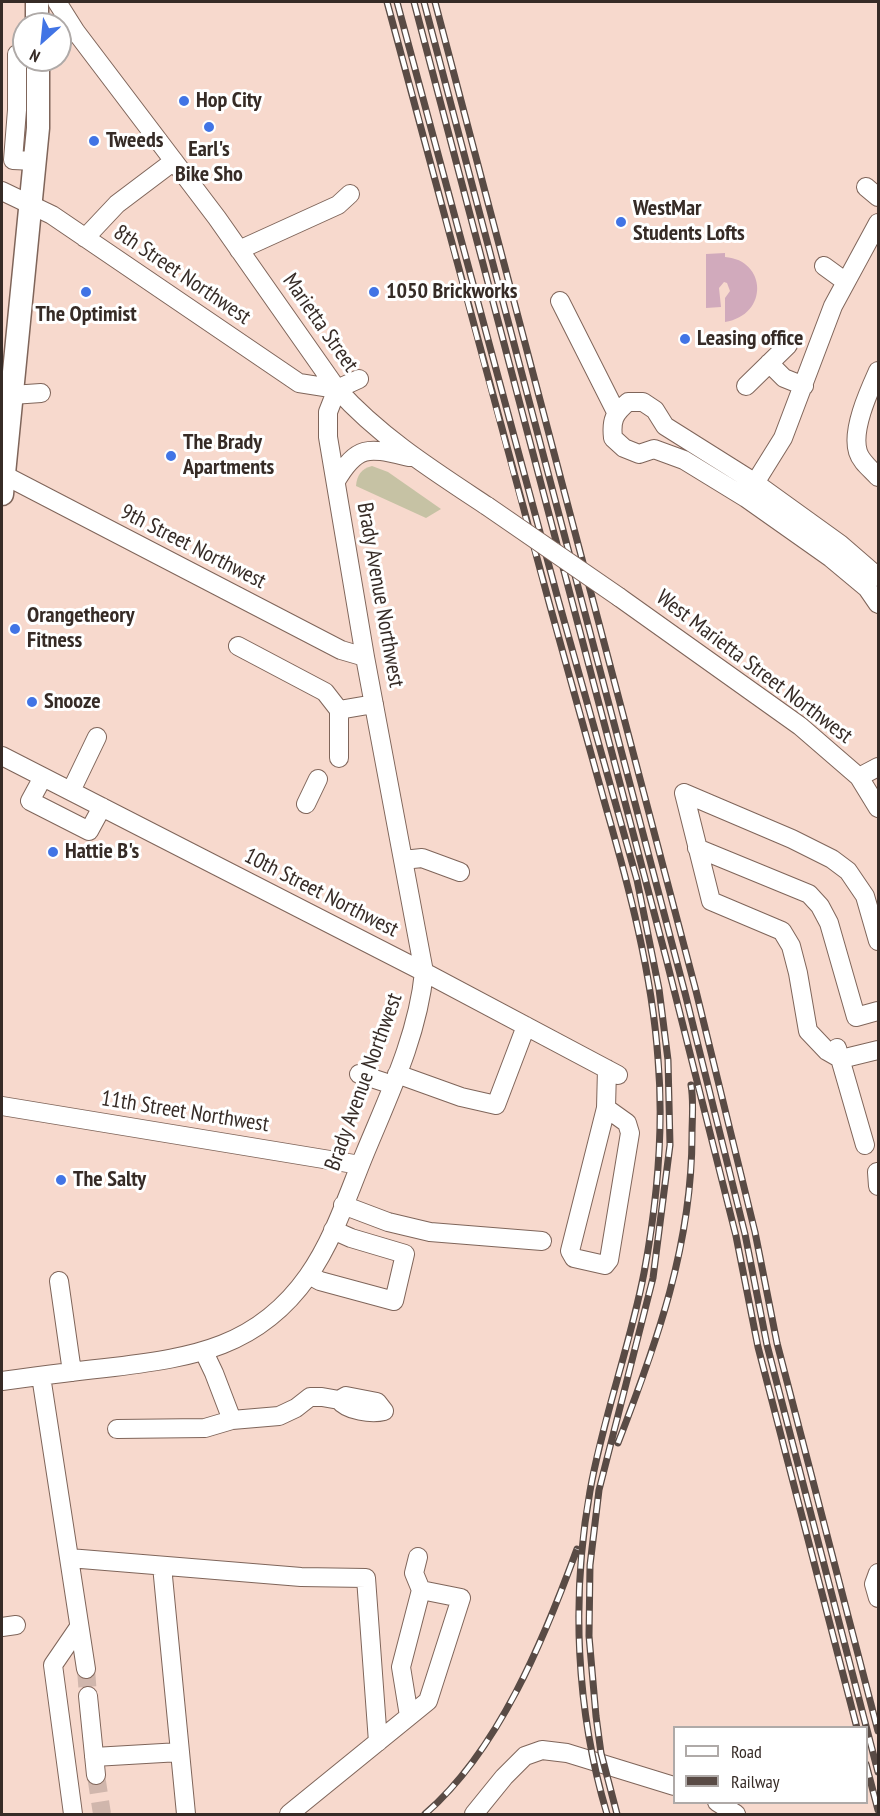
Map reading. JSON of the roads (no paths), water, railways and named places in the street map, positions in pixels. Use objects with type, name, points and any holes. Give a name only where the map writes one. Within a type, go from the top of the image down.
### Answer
[{"type":"main road","points":[[2,481],[38,128],[38,72]]},
{"type":"street","name":"Marietta Street","points":[[57,2],[76,32],[174,160],[337,389],[380,432],[619,597]]},
{"type":"street","points":[[16,72],[17,110],[13,160],[35,162]]},
{"type":"street","points":[[85,238],[117,204],[174,160]]},
{"type":"street","name":"8th Street Northwest","points":[[2,191],[52,215],[299,383],[337,389]]},
{"type":"street","points":[[239,250],[338,205],[350,194]]},
{"type":"street","points":[[750,490],[783,438],[832,306],[879,223]]},
{"type":"street","points":[[824,266],[846,282]]},
{"type":"street","points":[[560,301],[616,412]]},
{"type":"street","points":[[746,386],[788,345]]},
{"type":"street","points":[[769,363],[784,378],[804,386]]},
{"type":"street","points":[[879,371],[862,407],[857,450],[863,463],[879,477]]},
{"type":"street","points":[[337,389],[359,379]]},
{"type":"street","name":"Brady Avenue Northwest","points":[[2,1381],[172,1360],[204,1352],[233,1340],[255,1327],[293,1295],[309,1275],[333,1230],[395,1080],[422,995],[424,972],[365,657],[328,437],[328,412],[337,389]]},
{"type":"street","points":[[12,395],[41,393]]},
{"type":"street","points":[[879,577],[840,544],[750,490],[654,449],[639,454],[624,448],[613,438],[612,426],[616,412],[628,402],[643,402],[655,410],[665,426],[750,490],[867,588],[879,604]]},
{"type":"street","points":[[336,481],[343,468],[356,455],[367,449],[417,459]]},
{"type":"street","name":"9th Street Northwest","points":[[2,481],[341,650],[365,657]]},
{"type":"street","name":"West Marietta Street Northwest","points":[[619,597],[800,726],[859,777],[879,808]]},
{"type":"street","points":[[238,646],[325,692],[339,710],[339,758]]},
{"type":"street","points":[[339,710],[374,704]]},
{"type":"street","points":[[71,791],[97,737]]},
{"type":"street","name":"10th Street Northwest","points":[[2,756],[424,972],[613,1072],[606,1108]]},
{"type":"street","points":[[859,777],[879,767]]},
{"type":"street","points":[[43,777],[30,801],[89,831],[102,807]]},
{"type":"street","points":[[306,804],[318,779]]},
{"type":"street","points":[[865,1145],[842,1059],[835,1042],[816,1023],[806,1017],[790,946],[782,932],[711,901],[684,793],[792,839],[848,871],[865,896],[879,941]]},
{"type":"street","points":[[382,831],[399,839]]},
{"type":"street","points":[[698,848],[809,894],[820,906],[829,923],[856,1017],[879,1011]]},
{"type":"street","points":[[403,860],[422,858],[460,872]]},
{"type":"street","points":[[359,1074],[395,1080],[496,1105],[526,1026]]},
{"type":"street","points":[[842,1059],[873,1046]]},
{"type":"street","name":"11th Street Northwest","points":[[2,1106],[360,1165]]},
{"type":"street","points":[[606,1108],[627,1123],[630,1133],[609,1260],[605,1265],[574,1258],[570,1251],[606,1108]]},
{"type":"street","points":[[343,1205],[398,1225],[430,1232],[542,1241]]},
{"type":"street","points":[[309,1275],[320,1281],[394,1301],[405,1254],[354,1239],[333,1230]]},
{"type":"street","points":[[59,1281],[72,1372]]},
{"type":"street","points":[[204,1352],[232,1420]]},
{"type":"street","points":[[41,1376],[86,1669]]},
{"type":"street","points":[[117,1429],[205,1428],[232,1420],[279,1416],[296,1408],[310,1397],[339,1400]]},
{"type":"street","points":[[409,1716],[401,1667],[421,1590],[414,1573],[418,1557]]},
{"type":"street","points":[[69,1558],[301,1577],[366,1578],[378,1742]]},
{"type":"street","points":[[162,1566],[186,1815]]},
{"type":"street","points":[[879,1573],[874,1584],[879,1598]]},
{"type":"street","points":[[289,1815],[428,1701],[461,1599],[421,1590]]},
{"type":"street","points":[[73,1815],[54,1665],[79,1627]]},
{"type":"street","points":[[88,1695],[95,1766],[180,1752]]},
{"type":"street","points":[[474,1815],[504,1777],[525,1756],[542,1750],[567,1753],[673,1785]]},
{"type":"street","points":[[719,1804],[736,1815]]},
{"type":"tunnel","points":[[86,1669],[88,1696]]},
{"type":"tunnel","points":[[96,1775],[102,1814]]},
{"type":"railway","points":[[387,2],[529,531],[623,867],[645,962],[655,1027],[660,1086],[660,1139],[653,1220],[638,1300],[595,1463],[580,1572],[580,1653],[583,1694],[589,1735],[607,1814]]},
{"type":"railway","points":[[397,2],[558,599],[637,880],[659,989],[668,1060],[670,1145],[653,1278],[599,1490],[590,1565],[589,1636],[596,1716],[601,1753],[617,1814]]},
{"type":"railway","points":[[414,2],[666,958],[736,1236],[758,1347],[856,1726]]},
{"type":"railway","points":[[424,2],[685,993],[745,1234],[767,1345],[866,1726]]},
{"type":"railway","points":[[435,2],[696,991],[755,1232],[777,1343],[878,1731]]},
{"type":"railway","points":[[618,1443],[659,1330],[679,1254],[690,1176],[693,1110],[691,1085]]},
{"type":"railway","points":[[425,1814],[451,1788],[497,1726],[534,1656],[577,1549]]},
{"type":"railway","points":[[868,1734],[878,1772]]},
{"type":"railway","points":[[868,1772],[878,1810]]},
{"type":"place","name":"Hop City","points":[[184,101]]},
{"type":"place","name":"Earl's Bike Sho","points":[[209,127]]},
{"type":"place","name":"Tweeds","points":[[94,141]]},
{"type":"place","name":"WestMar Students Lofts","points":[[621,222]]},
{"type":"place","name":"The Optimist","points":[[86,292]]},
{"type":"place","name":"1050 Brickworks","points":[[374,292]]},
{"type":"place","name":"Leasing office","points":[[685,339]]},
{"type":"place","name":"The Brady Apartments","points":[[171,456]]},
{"type":"place","name":"Orangetheory Fitness","points":[[15,629]]},
{"type":"place","name":"Snooze","points":[[32,702]]},
{"type":"place","name":"Hattie B's","points":[[53,852]]},
{"type":"place","name":"The Salty","points":[[61,1180]]}]
